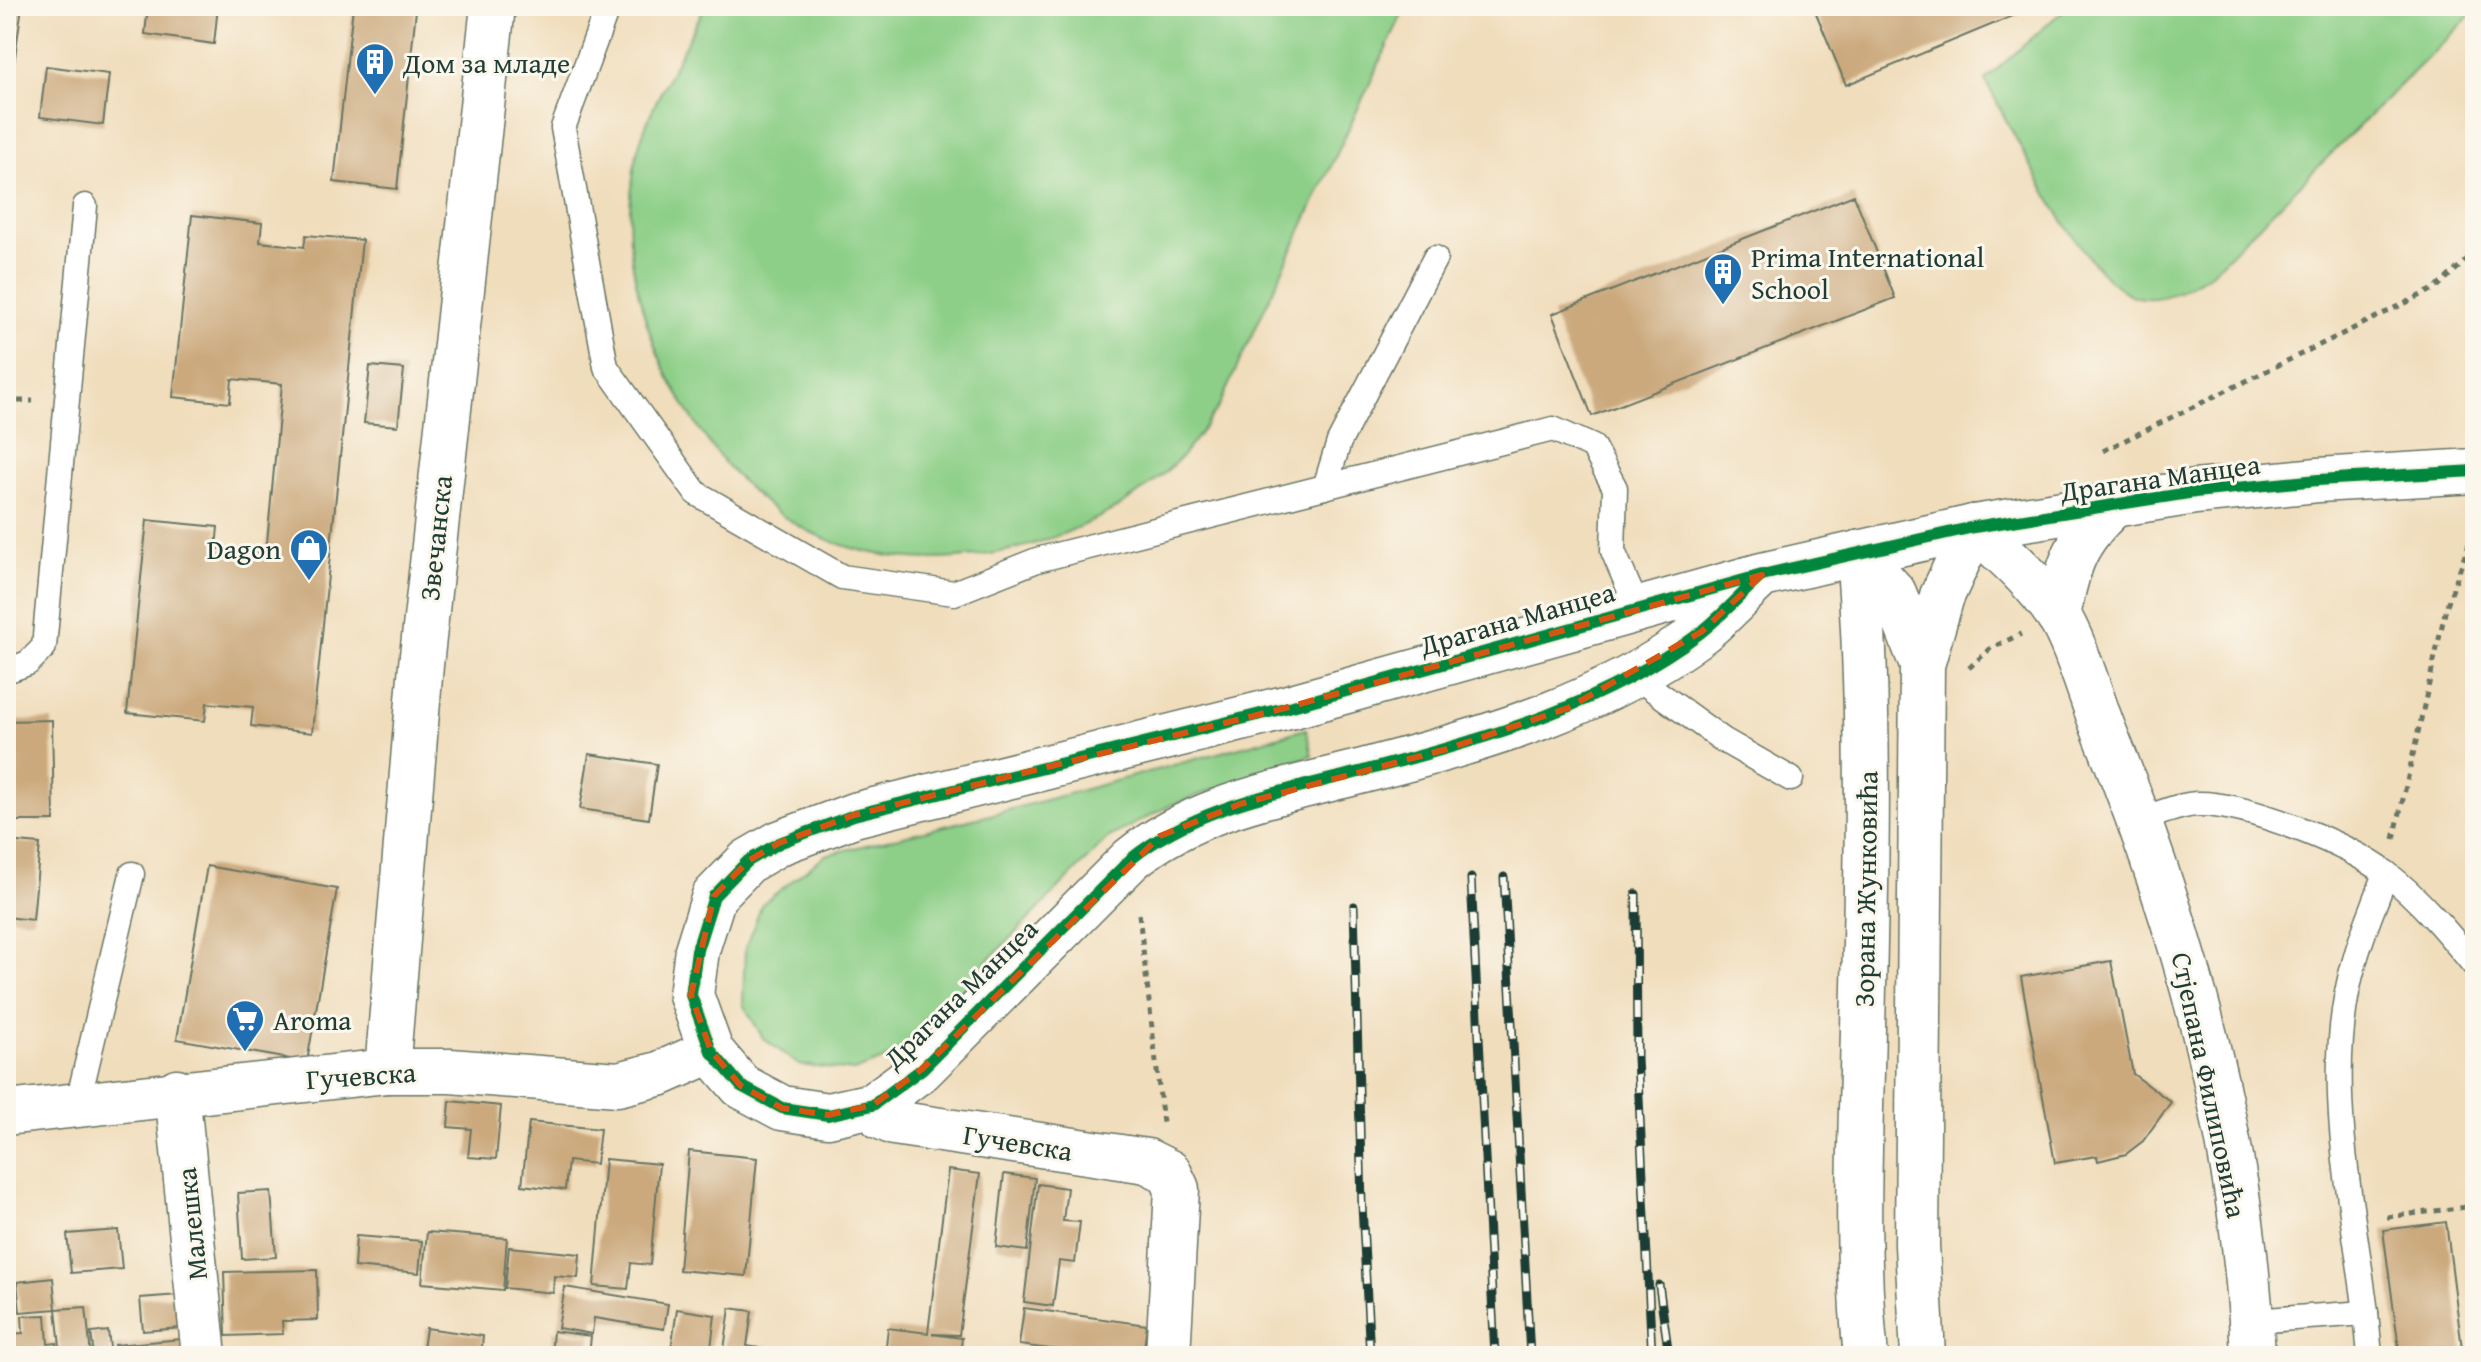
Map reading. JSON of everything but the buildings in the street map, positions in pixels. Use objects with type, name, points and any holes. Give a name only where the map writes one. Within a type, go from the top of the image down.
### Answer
[{"type":"street","name":"Звечанска","points":[[387,1071],[421,665],[493,6]]},
{"type":"street","name":"Драгана Манцеа","points":[[1762,575],[1701,632],[1628,678],[1568,708],[1447,749],[1240,804],[1160,836],[1131,859],[922,1069],[873,1105],[828,1115],[782,1108],[741,1086],[711,1051],[691,995],[697,950],[714,896],[748,861],[779,843],[854,815],[1289,707],[1762,575],[1974,527],[2115,504],[2318,480],[2475,471]]},
{"type":"street","points":[[2058,616],[2072,555],[2096,522],[2115,504]]},
{"type":"street","name":"Стјепана Филиповића","points":[[1974,527],[2024,574],[2058,616],[2140,820],[2174,924],[2216,1082],[2243,1237],[2253,1339]]},
{"type":"street","name":"Зорана Жунковића","points":[[1923,1356],[1917,1245],[1942,596],[1974,527]]},
{"type":"street","name":"Зорана Жунковића","points":[[1858,553],[1894,593],[1941,671]]},
{"type":"street","name":"Зорана Жунковића","points":[[1858,553],[1866,655],[1859,1170],[1860,1267],[1866,1356]]},
{"type":"street","name":"Гучевска","points":[[6,1113],[177,1091],[387,1071],[450,1071],[618,1084],[659,1074],[711,1051]]},
{"type":"street","name":"Малешка","points":[[177,1091],[204,1356]]},
{"type":"street","name":"Гучевска","points":[[873,1105],[881,1117],[894,1123],[1147,1161],[1169,1172]]},
{"type":"street","points":[[1168,1356],[1177,1189],[1169,1172]]},
{"type":"lane","points":[[608,6],[563,128],[606,367],[696,493],[842,577],[954,593],[1037,560],[1553,429],[1593,447],[1615,488],[1613,551],[1638,609]]},
{"type":"lane","points":[[6,671],[28,663],[44,647],[85,206]]},
{"type":"lane","points":[[1325,487],[1339,442],[1435,258]]},
{"type":"lane","points":[[1628,678],[1643,682],[1723,740],[1791,779]]},
{"type":"lane","points":[[2140,820],[2198,804],[2230,808],[2305,831],[2386,873],[2452,938],[2475,966]]},
{"type":"lane","points":[[2370,1356],[2341,1094],[2344,1023],[2354,961],[2386,873]]},
{"type":"lane","points":[[77,1106],[132,874]]},
{"type":"lane","points":[[2253,1339],[2366,1313]]},
{"type":"path","points":[[2103,451],[2436,288],[2475,252]]},
{"type":"path","points":[[2386,873],[2446,608],[2475,527]]},
{"type":"path","points":[[1941,671],[2058,616]]},
{"type":"path","points":[[1138,910],[1169,1172]]},
{"type":"path","points":[[2355,1221],[2475,1206]]},
{"type":"highlighted area","points":[[1762,575],[1701,632],[1568,708],[1447,749],[1240,804],[1160,836],[922,1069],[873,1105],[828,1115],[782,1108],[741,1086],[711,1051],[691,995],[714,896],[748,861],[779,843],[854,815],[1289,707]]},
{"type":"green space","points":[[705,6],[1406,6],[1218,408],[1185,452],[1133,497],[1086,524],[1035,543],[982,555],[927,559],[874,553],[823,538],[777,512],[735,474],[711,446],[680,398],[659,356],[642,306],[631,256],[629,231],[634,172],[639,144],[648,120]]},
{"type":"green space","points":[[2068,6],[2475,6],[2475,11],[2211,273],[2176,292],[2147,298],[2137,297],[2117,286],[2095,265],[2073,236],[1985,80]]},
{"type":"green space","points":[[1306,729],[1312,755],[1171,805],[1109,837],[981,968],[927,1031],[888,1058],[854,1071],[799,1065],[763,1038],[743,1004],[745,949],[762,904],[825,855],[990,815]]},
{"type":"railway","points":[[1504,877],[1530,1356]]},
{"type":"railway","points":[[1471,878],[1495,1356]]},
{"type":"railway","points":[[1636,894],[1637,1058],[1652,1356]]},
{"type":"railway","points":[[1354,906],[1362,1205],[1370,1356]]},
{"type":"railway","points":[[1659,1285],[1669,1356]]},
{"type":"cycle path","points":[[1762,575],[1700,633],[1663,658],[1586,699],[1462,744],[1281,791],[1217,811],[1158,840],[1131,859],[922,1069],[873,1105],[828,1115],[782,1108],[741,1086],[711,1051],[691,995],[697,950],[714,896],[748,861],[779,843],[854,815],[1289,707],[1762,575],[1974,527],[2195,492],[2318,480],[2475,471]]},
{"type":"place","name":"Дом за младе","points":[[375,96]]},
{"type":"place","name":"Prima International School","points":[[1723,306]]},
{"type":"place","name":"Dagon","points":[[309,582]]},
{"type":"place","name":"Aroma","points":[[245,1053]]}]
